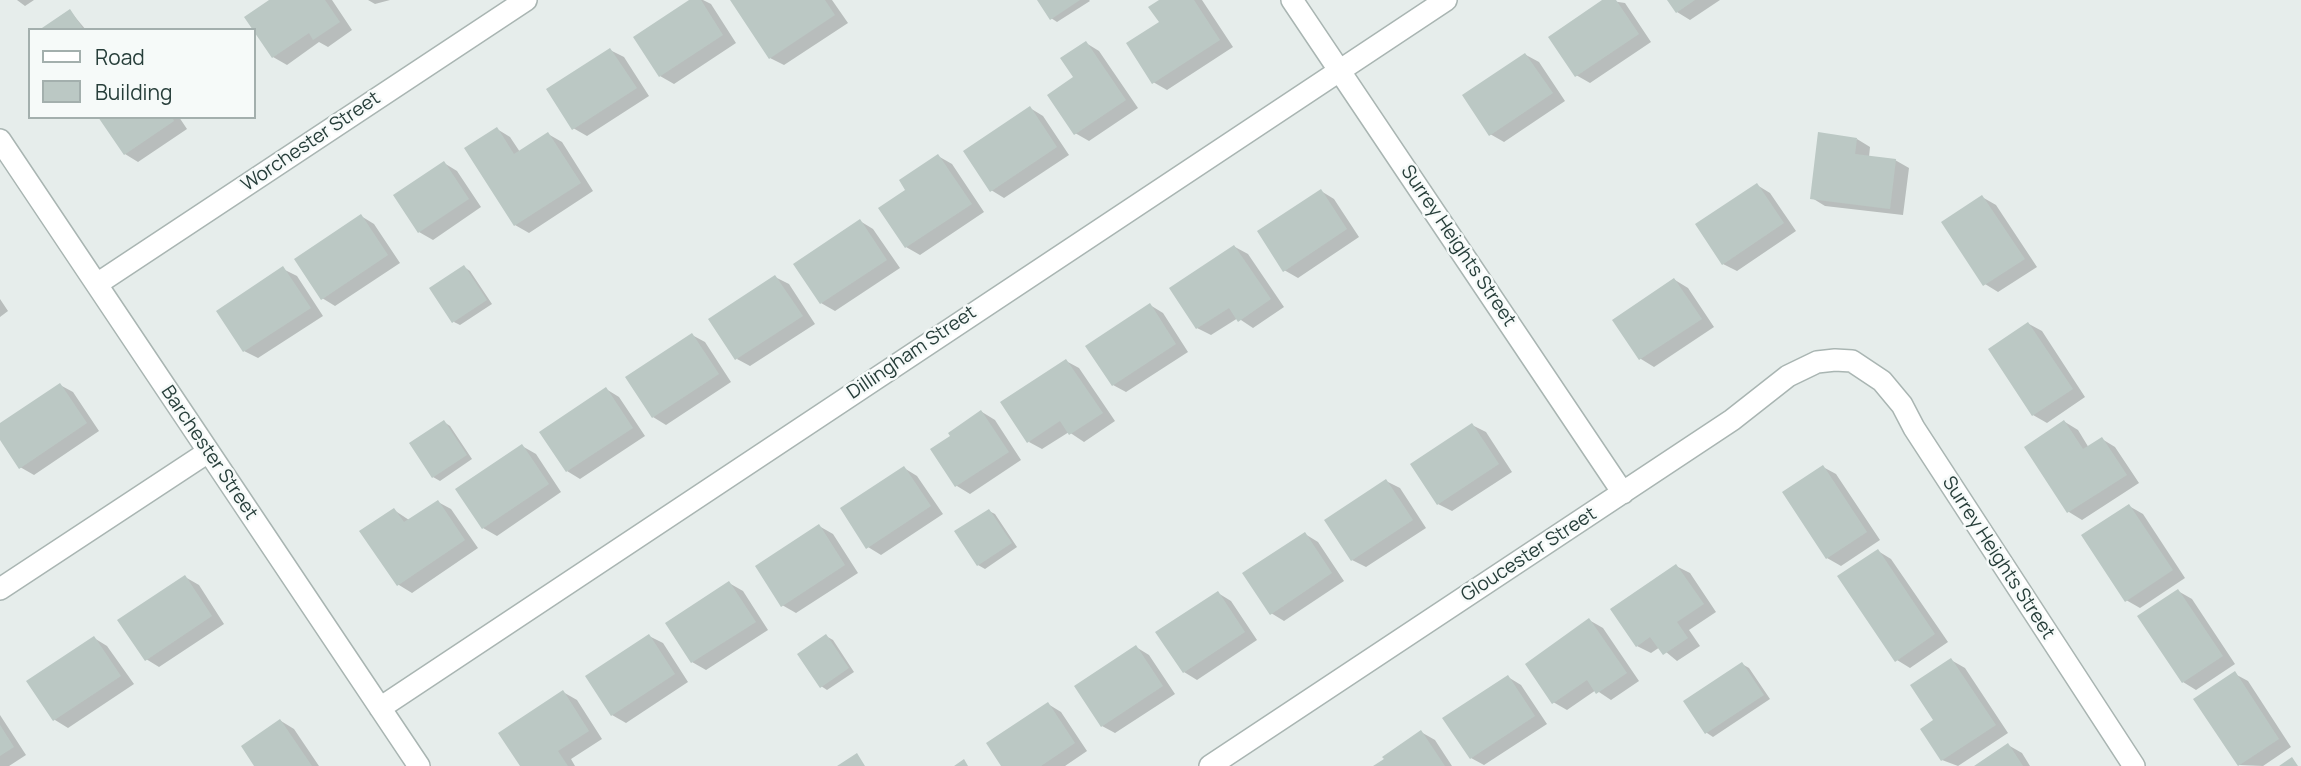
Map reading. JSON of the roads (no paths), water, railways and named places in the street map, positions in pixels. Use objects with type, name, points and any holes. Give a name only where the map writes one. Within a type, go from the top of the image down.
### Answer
[{"type":"street","name":"Worchester Street","points":[[97,284],[526,0]]},
{"type":"street","name":"Surrey Heights Street","points":[[1292,0],[1623,493]]},
{"type":"street","name":"Dillingham Street","points":[[380,708],[1446,0]]},
{"type":"street","name":"Barchester Street","points":[[0,140],[419,766]]},
{"type":"street","name":"Surrey Heights Street","points":[[1852,361],[1882,381],[1902,405],[1914,428],[2134,766]]},
{"type":"street","name":"Gloucester Street","points":[[1210,766],[1732,420],[1788,376],[1817,362],[1852,361]]},
{"type":"street","points":[[0,589],[208,452]]}]
